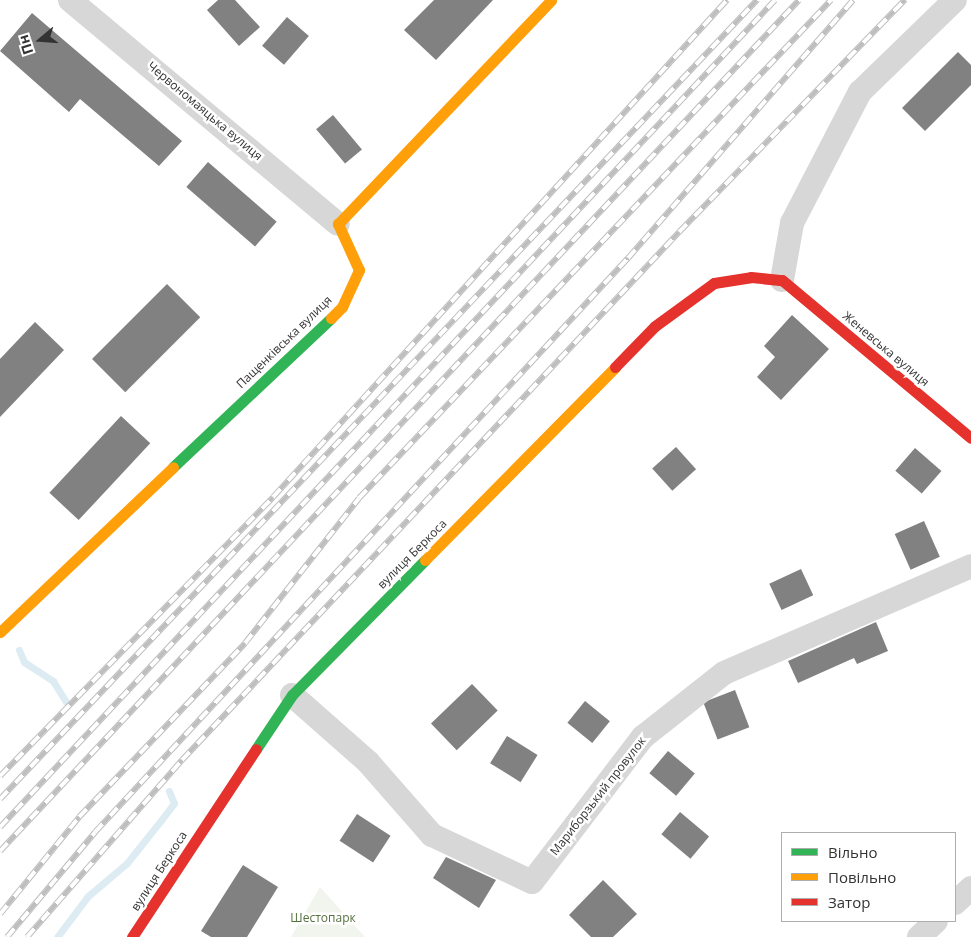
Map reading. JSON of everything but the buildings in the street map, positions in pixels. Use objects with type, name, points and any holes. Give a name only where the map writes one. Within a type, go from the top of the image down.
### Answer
[{"type":"street","name":"Червономаяцька вулиця","points":[[70,0],[338,224]]},
{"type":"street","points":[[338,224],[551,0]]},
{"type":"street","points":[[782,280],[792,223],[860,92],[955,0]]},
{"type":"street","name":"Пащенківська вулиця","points":[[0,632],[342,307],[359,270],[338,224]]},
{"type":"street","name":"вулиця Беркоса","points":[[132,937],[292,695],[656,326],[714,283],[751,277],[782,280]]},
{"type":"street","name":"Женевська вулиця","points":[[782,280],[971,438]]},
{"type":"street","name":"Мариборзький провулок","points":[[292,695],[368,762],[432,835],[532,882],[643,737],[724,673],[971,566]]},
{"type":"street","points":[[956,902],[971,888]]},
{"type":"street","points":[[919,937],[935,922]]},
{"type":"green space","name":"Шестопарк","points":[[320,887],[365,937],[291,937]]},
{"type":"waterway","points":[[19,650],[24,662],[53,681],[66,702]]},
{"type":"waterway","points":[[57,937],[88,896],[127,863],[162,819],[174,803],[169,791]]},
{"type":"railway","points":[[0,776],[273,497],[727,0]]},
{"type":"railway","points":[[0,799],[757,0]]},
{"type":"railway","points":[[0,827],[775,0]]},
{"type":"railway","points":[[0,851],[799,0]]},
{"type":"railway","points":[[0,914],[79,817],[245,643],[359,498],[831,0]]},
{"type":"railway","points":[[7,937],[95,832],[628,258],[853,0]]},
{"type":"railway","points":[[27,937],[182,760],[679,232],[905,0]]},
{"type":"traffic: fast","points":[[173,467],[331,318]]},
{"type":"traffic: fast","points":[[256,749],[292,695],[425,560]]},
{"type":"traffic: slow","points":[[331,318],[342,307],[359,270],[338,224],[551,0]]},
{"type":"traffic: slow","points":[[425,560],[615,367]]},
{"type":"traffic: slow","points":[[0,632],[173,467]]},
{"type":"traffic: jam","points":[[615,367],[655,326],[714,283],[751,277],[782,280],[971,438]]},
{"type":"traffic: jam","points":[[132,937],[256,749]]}]
